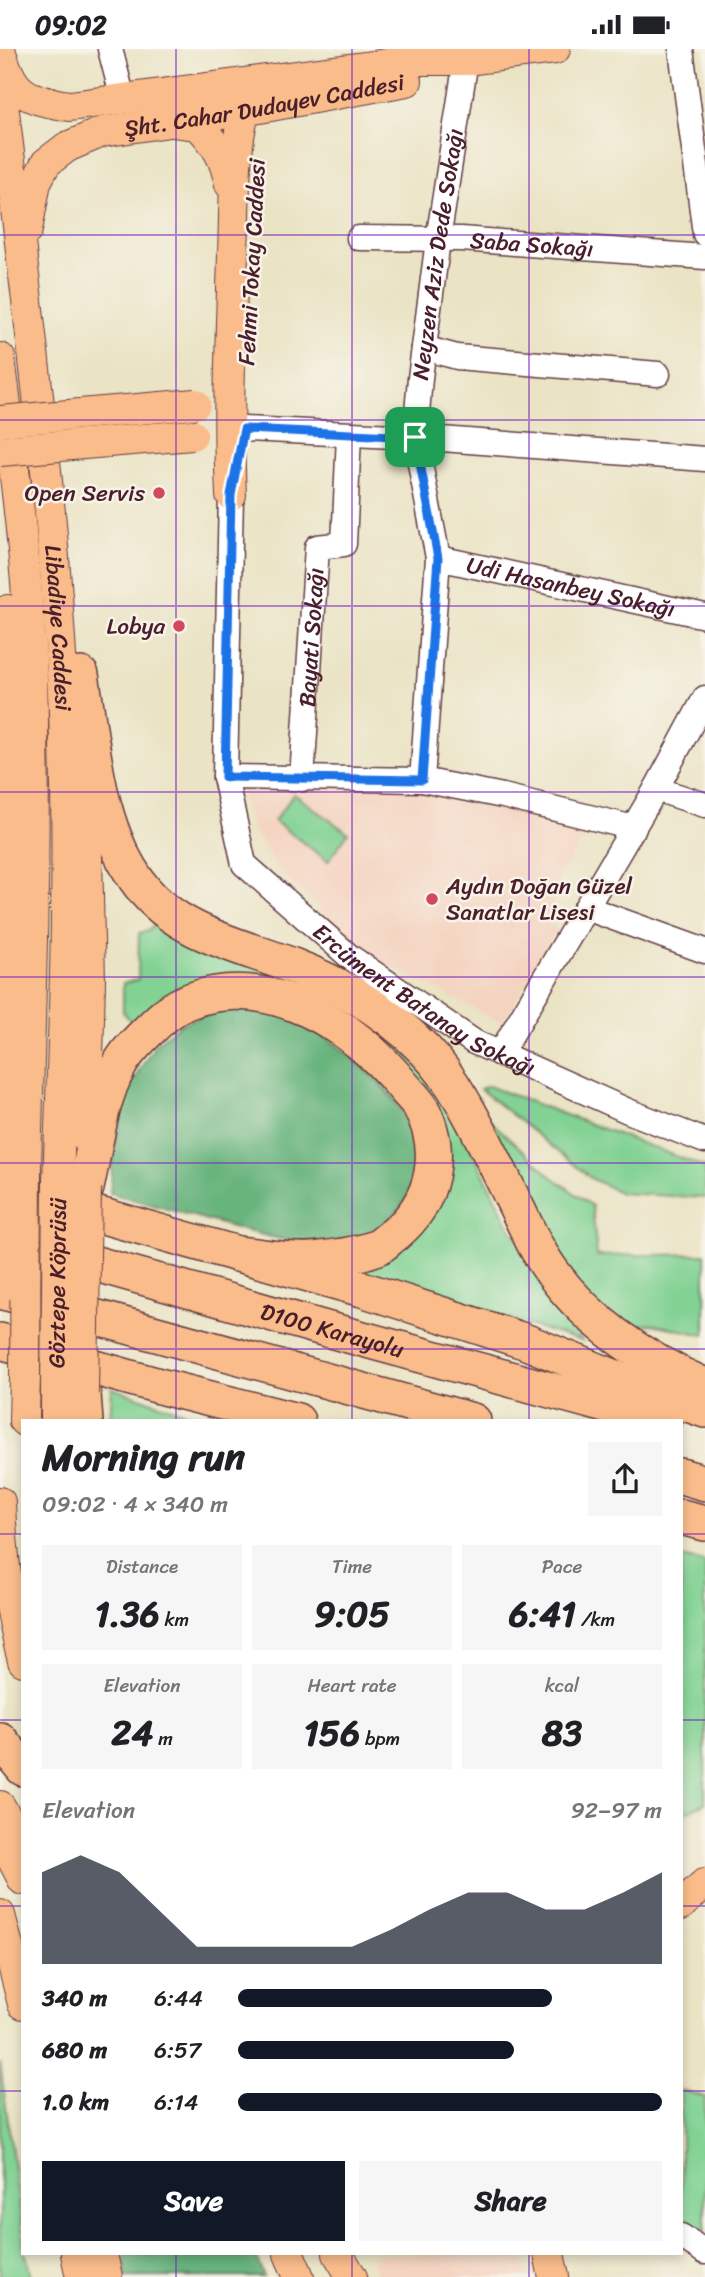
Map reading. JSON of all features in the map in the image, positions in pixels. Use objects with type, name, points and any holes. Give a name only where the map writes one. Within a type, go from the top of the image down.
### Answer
[{"type":"highway","points":[[81,675],[102,795],[114,839],[125,862],[148,894],[179,920],[201,932],[337,984],[384,1013],[426,1051],[457,1091],[534,1243],[582,1308],[625,1343],[677,1374],[705,1386]]},
{"type":"highway","points":[[72,1184],[119,1064],[137,1041],[164,1015],[189,1000],[213,993],[239,992],[276,997],[302,1006],[337,1025],[360,1042],[389,1068],[419,1106],[430,1132],[433,1159],[430,1187],[419,1210],[380,1246],[318,1260],[237,1254]]},
{"type":"highway","points":[[0,1126],[9,1175],[237,1254],[362,1289],[524,1341],[628,1383],[705,1410]]},
{"type":"highway","name":"D100 Karayolu","points":[[0,1237],[657,1419]]},
{"type":"highway","points":[[0,1289],[466,1419]]},
{"type":"highway","points":[[0,1341],[289,1419]]},
{"type":"highway","points":[[163,1387],[246,1419]]},
{"type":"highway","points":[[683,1426],[705,1432]]},
{"type":"highway","points":[[683,1477],[705,1483]]},
{"type":"highway","points":[[683,1518],[705,1523]]},
{"type":"highway","points":[[683,1532],[705,1532]]},
{"type":"highway","points":[[0,1740],[21,1766]]},
{"type":"main road","name":"Şht. Cahar Dudayev Caddesi","points":[[0,49],[6,70],[17,87],[35,100],[70,106],[257,82],[385,57],[466,60]]},
{"type":"main road","points":[[466,60],[555,49]]},
{"type":"main road","name":"Şht. Cahar Dudayev Caddesi","points":[[21,257],[36,182],[46,163],[67,147],[102,132],[243,111],[418,79],[466,60]]},
{"type":"main road","name":"Libadiye Caddesi","points":[[0,78],[49,487],[64,713],[72,1184]]},
{"type":"main road","points":[[234,208],[243,111],[257,82]]},
{"type":"main road","name":"Fehmi Tokay Caddesi","points":[[231,495],[258,135],[263,125],[282,104]]},
{"type":"main road","points":[[170,121],[198,125],[216,145],[226,163],[234,208]]},
{"type":"main road","name":"Fehmi Tokay Caddesi","points":[[234,208],[237,400]]},
{"type":"main road","name":"Libadiye Caddesi","points":[[0,358],[22,522],[32,679],[32,886],[9,1175]]},
{"type":"main road","points":[[0,421],[237,400]]},
{"type":"main road","points":[[0,451],[236,430]]},
{"type":"main road","points":[[0,480],[8,589],[9,650],[9,1175],[0,1289]]},
{"type":"main road","points":[[49,487],[81,675],[88,822],[90,980],[72,1184]]},
{"type":"main road","name":"Göztepe Köprüsü","points":[[9,1175],[25,1377],[24,1419]]},
{"type":"main road","name":"Göztepe Köprüsü","points":[[59,1419],[77,1405],[72,1184]]},
{"type":"main road","points":[[0,1502],[7,1594],[21,1653]]},
{"type":"main road","points":[[0,1806],[21,1843]]},
{"type":"main road","points":[[0,1835],[21,1875]]},
{"type":"main road","points":[[683,1882],[705,1865]]},
{"type":"main road","points":[[683,1903],[705,1883]]},
{"type":"main road","points":[[0,1915],[21,1995]]},
{"type":"main road","points":[[76,2255],[81,2277]]},
{"type":"main road","points":[[102,2255],[107,2277]]},
{"type":"main road","points":[[112,2255],[115,2277]]},
{"type":"main road","points":[[289,2255],[299,2277]]},
{"type":"main road","points":[[332,2255],[341,2277]]},
{"type":"main road","points":[[339,2255],[352,2277]]},
{"type":"main road","points":[[550,2255],[554,2277]]},
{"type":"street","points":[[110,49],[123,99]]},
{"type":"street","points":[[681,49],[705,234]]},
{"type":"street","name":"Neyzen Aziz Dede Sokağı","points":[[422,780],[438,558],[415,437],[438,240],[466,60]]},
{"type":"street","name":"Saba Sokağı","points":[[359,239],[461,239],[705,257]]},
{"type":"street","points":[[424,348],[457,357],[658,374]]},
{"type":"street","points":[[236,430],[415,437],[705,459]]},
{"type":"street","name":"Bayati Sokağı","points":[[302,779],[317,547],[344,544],[349,435]]},
{"type":"street","points":[[231,495],[225,777],[422,780],[503,796],[634,828]]},
{"type":"street","name":"Udi Hasanbey Sokağı","points":[[438,558],[705,617]]},
{"type":"street","points":[[500,1054],[634,828],[705,698]]},
{"type":"street","name":"Ercüment Batanay Sokağı","points":[[225,777],[244,864],[351,957],[474,1042],[628,1111],[705,1141]]},
{"type":"street","points":[[656,789],[705,805]]},
{"type":"street","points":[[586,908],[705,951]]},
{"type":"street","points":[[683,2237],[705,2252]]},
{"type":"shaded area","name":"Aydın Doğan Güzel Sanatlar Lisesi","points":[[424,785],[593,822],[560,875],[550,923],[558,931],[502,1023],[369,955],[280,872],[251,827],[239,787]]},
{"type":"shaded area","points":[[369,2255],[522,2255],[529,2277],[378,2277]]},
{"type":"green space","points":[[294,794],[348,833],[328,861],[274,821]]},
{"type":"green space","points":[[158,920],[259,965],[387,1030],[448,1101],[507,1222],[582,1341],[355,1274],[447,1154],[291,988],[135,1026],[123,1012],[123,983],[138,980],[139,933],[148,931]]},
{"type":"green space","points":[[241,1008],[293,1019],[325,1037],[361,1065],[404,1115],[415,1145],[414,1177],[409,1192],[396,1212],[368,1233],[333,1242],[291,1241],[110,1193],[114,1148],[125,1094],[156,1043],[181,1024],[211,1012]]},
{"type":"green space","points":[[488,1086],[705,1167],[705,1198],[621,1193],[592,1179],[480,1089]]},
{"type":"green space","points":[[477,1109],[551,1176],[592,1206],[597,1256],[705,1254],[705,1335],[652,1324],[614,1327],[577,1294]]},
{"type":"green space","points":[[112,1388],[204,1419],[110,1419]]},
{"type":"green space","points":[[683,1557],[705,1562],[705,1803],[683,1816]]},
{"type":"green space","points":[[0,2063],[21,2218],[21,2255],[26,2255],[31,2277],[0,2277]]},
{"type":"green space","points":[[683,2091],[705,2097],[705,2232],[683,2217]]},
{"type":"green space","points":[[124,2255],[255,2255],[264,2277],[126,2277]]},
{"type":"place","name":"Open Servis","points":[[159,493]]},
{"type":"place","name":"Lobya","points":[[179,626]]},
{"type":"place","name":"Aydın Doğan Güzel Sanatlar Lisesi","points":[[432,899]]},
{"type":"route","points":[[244,429],[415,437],[438,558],[422,780],[225,777],[231,495],[244,429]]}]
